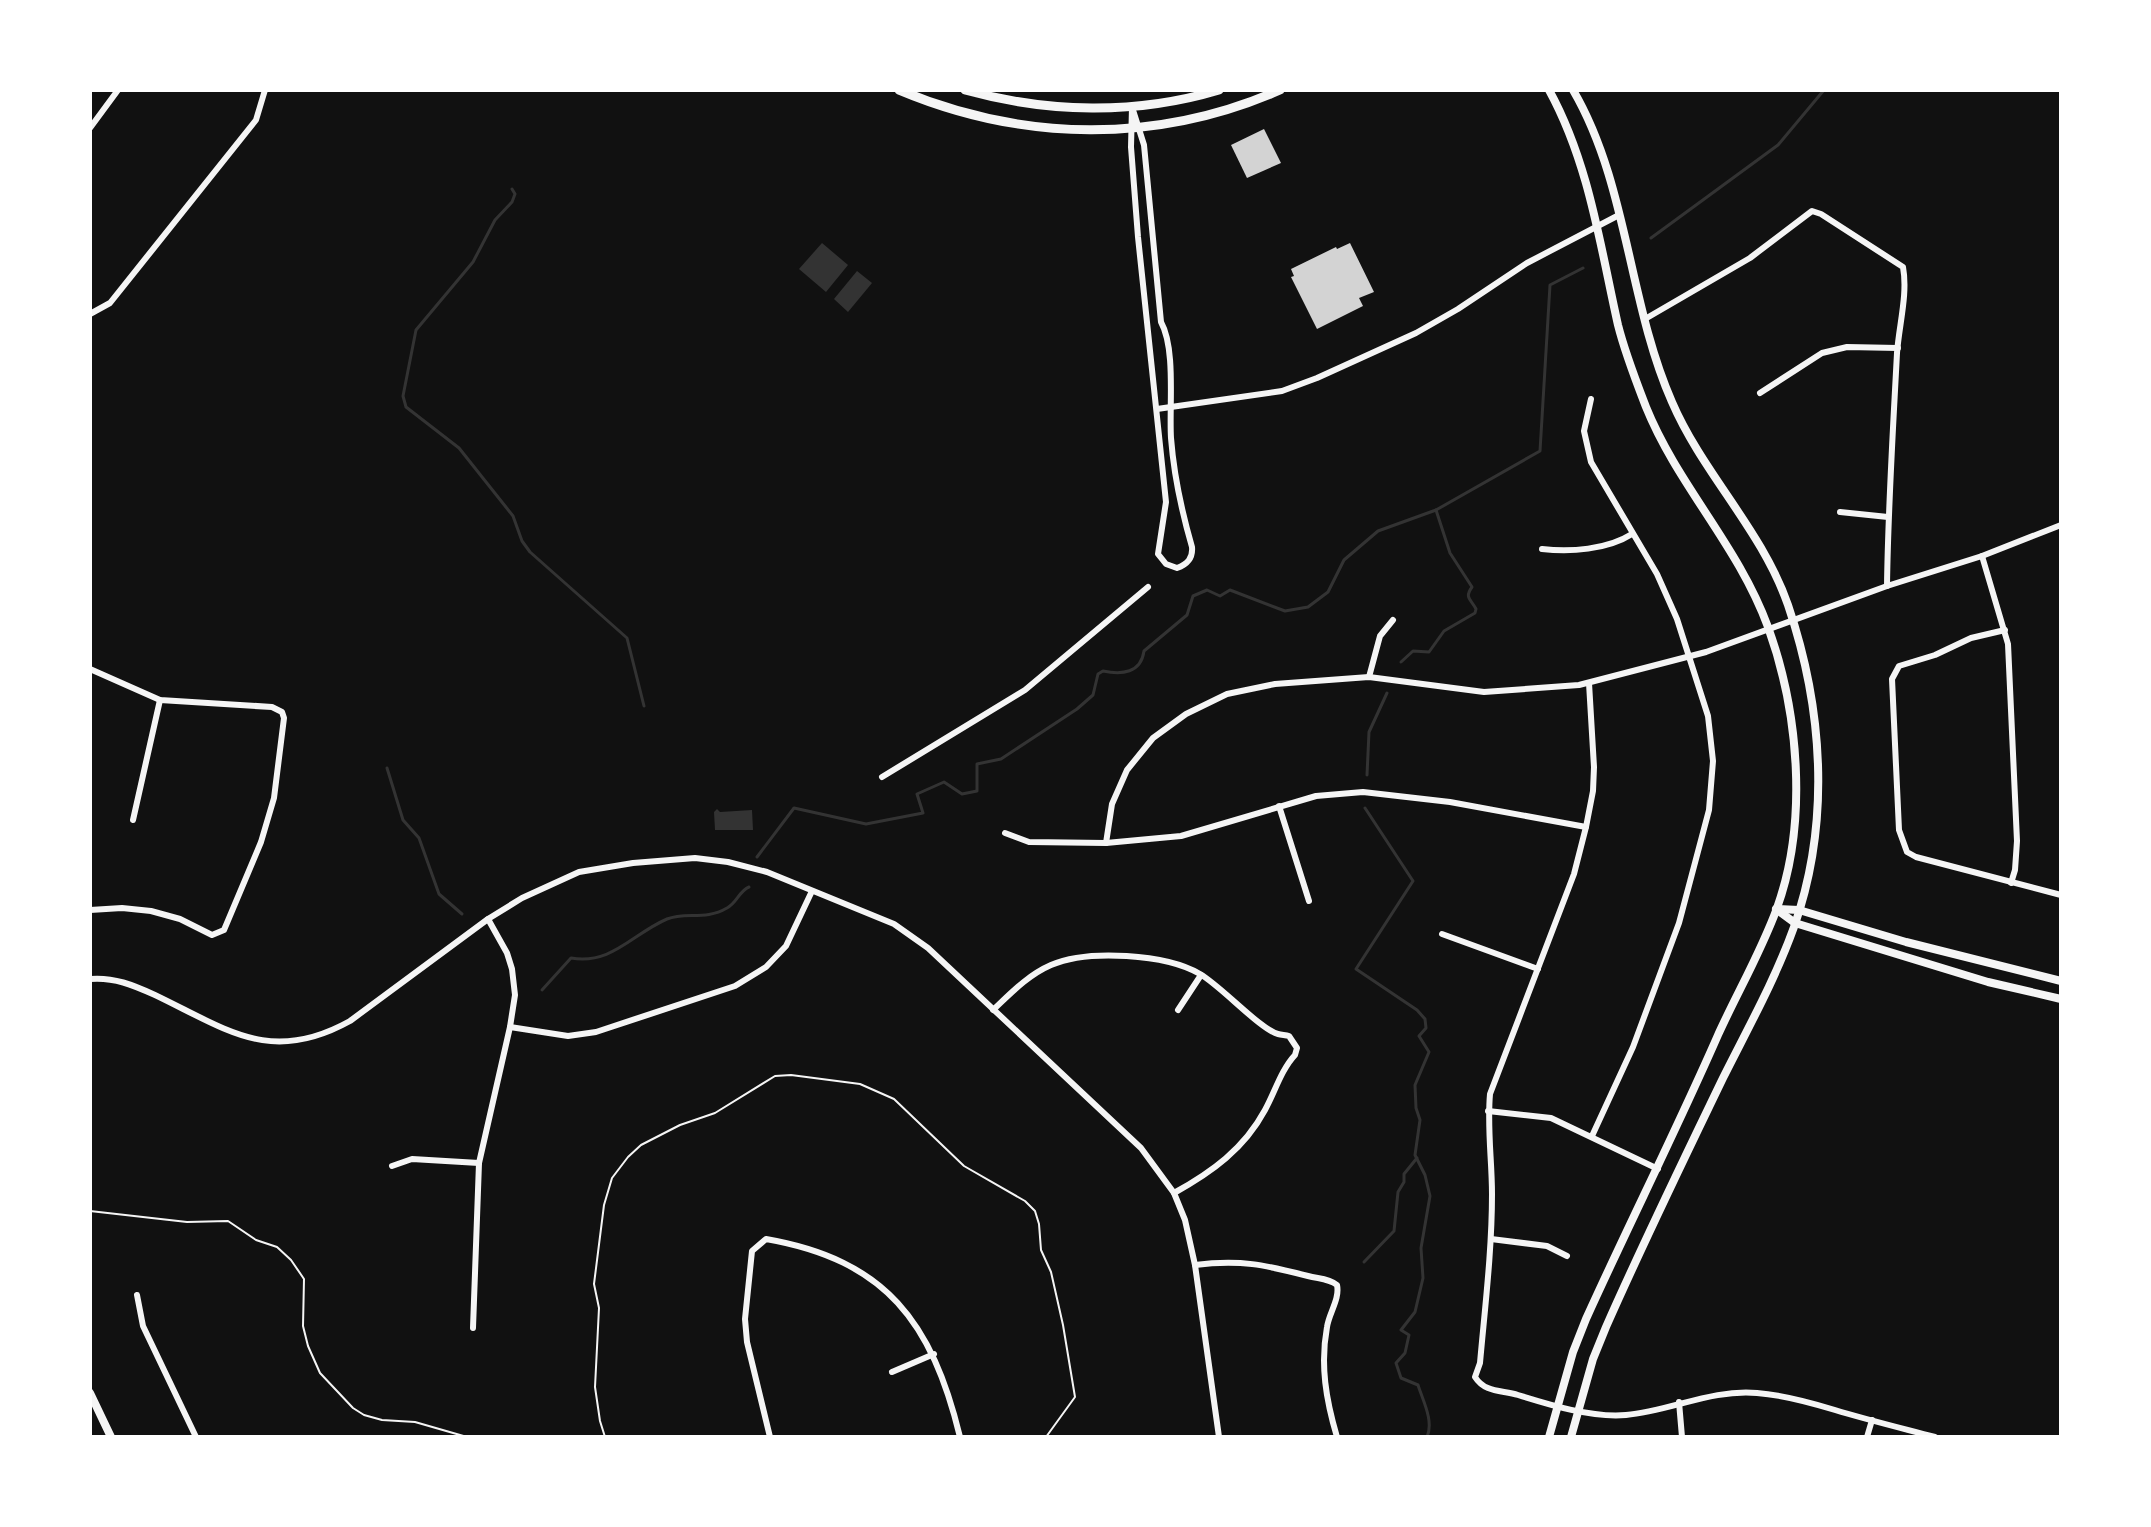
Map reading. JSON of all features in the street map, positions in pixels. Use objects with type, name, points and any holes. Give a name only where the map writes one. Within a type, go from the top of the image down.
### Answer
[{"type":"main road","points":[[899,90],[952,109],[1008,123],[1081,131],[1135,129],[1221,113],[1280,90]]},
{"type":"main road","points":[[965,90],[1034,105],[1080,108],[1132,107],[1219,90]]},
{"type":"street","points":[[90,128],[118,90]]},
{"type":"street","points":[[90,314],[110,303],[256,120],[265,90]]},
{"type":"street","points":[[1549,90],[1576,153],[1598,226],[1619,328],[1647,410],[1687,484],[1736,556],[1769,630],[1788,702],[1796,798],[1787,866],[1776,909],[1586,1319],[1549,1437]]},
{"type":"street","points":[[1571,1437],[1593,1359],[1606,1327],[1725,1074],[1771,985],[1795,923],[1814,842],[1819,768],[1813,696],[1783,591],[1759,544],[1688,437],[1671,401],[1645,319],[1599,144],[1573,90]]},
{"type":"street","points":[[1132,107],[1138,237],[1166,502],[1158,554],[1166,564],[1177,568],[1188,562],[1193,552],[1178,499],[1166,331],[1161,322],[1144,145],[1135,129]]},
{"type":"street","points":[[1645,319],[1750,258],[1812,211],[1903,267],[1888,517],[1887,586]]},
{"type":"street","points":[[1157,409],[1282,391],[1354,362],[1458,309],[1527,263],[1619,215]]},
{"type":"street","points":[[1760,393],[1822,353],[1847,347],[1898,348]]},
{"type":"street","points":[[1591,399],[1584,431],[1586,446],[1605,489],[1668,596],[1696,671],[1712,739],[1713,773],[1709,810],[1679,923],[1633,1047],[1592,1136]]},
{"type":"street","points":[[1840,512],[1888,517]]},
{"type":"street","points":[[1106,843],[1112,804],[1127,770],[1153,738],[1186,714],[1227,694],[1251,687],[1369,677],[1484,692],[1589,683],[1678,662],[1887,586],[1982,556],[2061,525]]},
{"type":"street","points":[[1542,549],[1566,552],[1622,540],[1632,534]]},
{"type":"street","points":[[1982,556],[2005,630],[2010,668],[2017,841],[2011,883]]},
{"type":"street","points":[[882,777],[1025,690],[1148,587]]},
{"type":"street","points":[[1369,677],[1380,636],[1393,620]]},
{"type":"street","points":[[2005,630],[1971,638],[1935,655],[1899,666],[1892,679],[1899,830],[1907,852],[1916,857],[2061,895]]},
{"type":"street","points":[[90,669],[160,700],[268,707],[282,712],[284,722],[274,798],[261,842],[228,924],[219,934],[212,935],[180,919],[151,911],[122,908],[90,910]]},
{"type":"street","points":[[1589,683],[1594,767],[1586,827],[1574,874],[1490,1094],[1491,1239],[1480,1363],[1475,1377],[1488,1389],[1556,1408],[1626,1415],[1720,1393],[1755,1392],[1811,1402],[1935,1437]]},
{"type":"street","points":[[133,820],[160,700]]},
{"type":"street","points":[[1005,833],[1029,842],[1106,843],[1181,836],[1316,796],[1338,794],[1394,794],[1516,812],[1586,827]]},
{"type":"street","points":[[1279,806],[1309,901]]},
{"type":"street","points":[[90,979],[115,979],[246,1038],[269,1043],[298,1042],[326,1034],[350,1021],[488,919],[532,892],[579,872],[680,858],[728,862],[767,872],[894,924],[913,935],[1141,1148],[1174,1193],[1185,1220],[1195,1265],[1219,1437]]},
{"type":"street","points":[[510,1027],[568,1036],[596,1032],[735,986],[766,967],[786,946],[812,891]]},
{"type":"street","points":[[1776,909],[1799,910],[1906,942],[2061,981]]},
{"type":"street","points":[[1776,909],[1795,923],[1975,978],[2061,999]]},
{"type":"street","points":[[473,1328],[479,1163],[515,995],[507,953],[488,919]]},
{"type":"street","points":[[1442,934],[1538,969]]},
{"type":"street","points":[[993,1010],[1030,976],[1054,964],[1121,957],[1149,958],[1173,962],[1201,975],[1228,993],[1257,1021],[1277,1034],[1289,1036],[1297,1048],[1264,1112],[1243,1143],[1219,1166],[1174,1193]]},
{"type":"street","points":[[1178,1010],[1201,975]]},
{"type":"street","points":[[1488,1111],[1551,1118],[1658,1169]]},
{"type":"street","points":[[392,1166],[412,1159],[479,1163]]},
{"type":"street","points":[[770,1437],[747,1342],[745,1319],[752,1251],[766,1239],[825,1254],[852,1266],[877,1283],[902,1307],[934,1354],[960,1437]]},
{"type":"street","points":[[1491,1239],[1547,1246],[1567,1256]]},
{"type":"street","points":[[1195,1265],[1225,1261],[1253,1262],[1327,1279],[1337,1285],[1339,1291],[1328,1323],[1323,1366],[1337,1437]]},
{"type":"street","points":[[137,1295],[143,1326],[196,1437]]},
{"type":"street","points":[[892,1372],[934,1354]]},
{"type":"street","points":[[90,1393],[111,1437]]},
{"type":"street","points":[[1679,1402],[1682,1437]]},
{"type":"street","points":[[1867,1437],[1872,1420]]},
{"type":"path","points":[[605,1437],[595,1387],[599,1308],[594,1284],[604,1205],[612,1178],[641,1145],[680,1125],[715,1113],[775,1076],[791,1075],[860,1084],[894,1099],[964,1166],[1025,1201],[1035,1211],[1041,1250],[1051,1272],[1063,1325],[1075,1397],[1046,1437]]},
{"type":"path","points":[[90,1211],[187,1222],[228,1221],[256,1240],[277,1247],[304,1279],[303,1326],[320,1373],[353,1408],[382,1420],[415,1422],[467,1437]]},
{"type":"shaded area","points":[[822,243],[848,265],[826,292],[799,269]]},
{"type":"shaded area","points":[[857,271],[872,283],[848,312],[834,299]]},
{"type":"shaded area","points":[[717,809],[720,812],[752,810],[753,830],[715,830],[714,812]]},
{"type":"building","points":[[1264,129],[1281,163],[1247,178],[1231,145]]},
{"type":"building","points":[[1350,243],[1374,292],[1359,298],[1363,306],[1317,329],[1291,277],[1294,276],[1291,269]]},
{"type":"waterway","points":[[1651,238],[1778,145],[1824,90]]},
{"type":"waterway","points":[[512,189],[515,194],[512,202],[495,220],[473,262],[416,330],[403,396],[406,407],[459,448],[513,516],[522,541],[530,552],[627,638],[644,706]]},
{"type":"waterway","points":[[757,857],[794,808],[866,824],[923,813],[917,794],[944,782],[962,794],[977,791],[977,764],[1001,759],[1077,709],[1093,695],[1098,674],[1135,668],[1144,651],[1187,615],[1193,596],[1207,590],[1220,596],[1230,590],[1285,611],[1308,607],[1328,592],[1344,560],[1378,531],[1436,510],[1540,451],[1550,285],[1583,268]]},
{"type":"waterway","points":[[1401,662],[1413,651],[1429,652],[1444,631],[1475,613],[1476,609],[1468,596],[1472,587],[1450,553],[1436,510]]},
{"type":"waterway","points":[[1367,775],[1369,732],[1387,693]]},
{"type":"waterway","points":[[387,768],[403,820],[419,838],[439,894],[462,914]]},
{"type":"waterway","points":[[1365,808],[1413,881],[1356,969],[1417,1010],[1425,1019],[1426,1028],[1419,1036],[1429,1052],[1415,1085],[1420,1120],[1415,1155],[1425,1175],[1430,1196],[1421,1248],[1423,1278],[1415,1312],[1401,1330],[1409,1335],[1405,1353],[1396,1363],[1401,1378],[1418,1385],[1429,1418],[1427,1437]]},
{"type":"waterway","points":[[542,990],[571,958],[585,959],[610,953],[667,919],[719,912],[730,906],[749,887]]},
{"type":"waterway","points":[[1364,1262],[1394,1231],[1398,1192],[1404,1182],[1404,1174],[1417,1158]]}]
